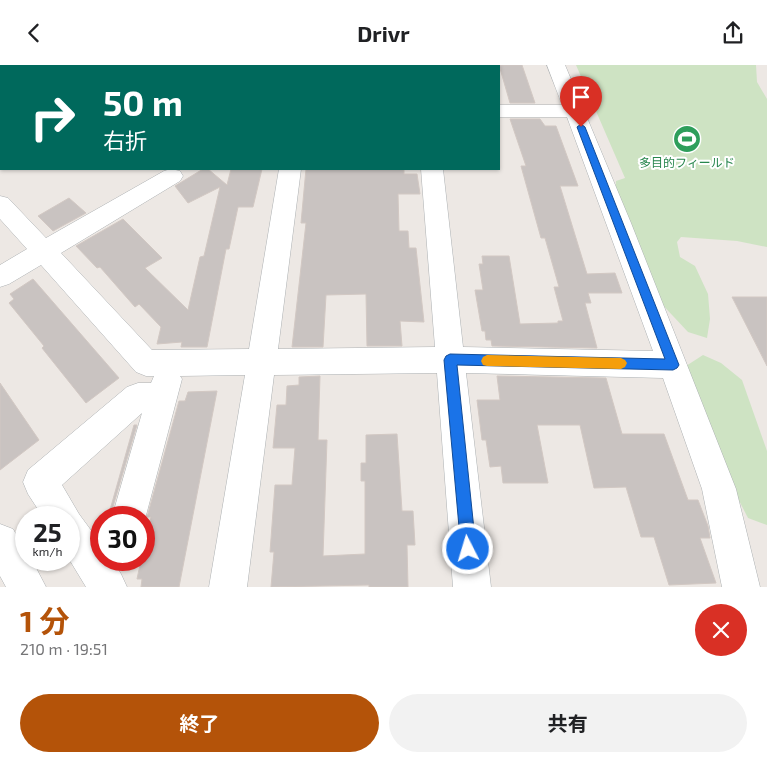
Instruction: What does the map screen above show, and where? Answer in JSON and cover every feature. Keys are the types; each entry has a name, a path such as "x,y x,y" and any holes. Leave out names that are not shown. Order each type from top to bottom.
{"street":[{"path":"556,65 673,365 719,489 741,587"},
{"path":"500,111 575,111"},
{"path":"228,587 290,170"},
{"path":"432,170 472,587"},
{"path":"0,277 174,171"},
{"path":"0,203 146,363 450,360 673,365"},
{"path":"132,506 172,363"},
{"path":"56,506 40,482 138,397 162,397"},
{"path":"0,542 27,587"},
{"path":"80,544 109,587"},
{"path":"109,587 114,571"}],"green space":[{"path":"576,65 756,65 757,82 767,99 767,247 737,241 681,237 677,242 680,257 695,266 708,294 710,319 707,338 688,332 658,300 615,194 616,181 625,178"},
{"path":"703,355 721,363 742,380 767,451 767,525 748,518 715,454 686,366"}],"building":[{"path":"500,65 522,65 535,103 510,103"},
{"path":"510,119 540,119 545,126 556,126 578,186 560,186 587,274 615,273 622,293 588,293 591,303 585,303 597,348 492,346 491,340 486,340 485,331 482,331 475,290 483,290 479,264 483,264 482,256 509,256 520,324 558,323 558,321 563,321 554,287 559,287 545,238 541,238 521,166 526,166"},
{"path":"201,170 209,170 227,185 231,170 262,170 253,207 238,207 229,249 226,249 207,347 181,347 182,342 157,344 161,327 139,304 135,307 100,267 97,268 76,246 123,219 162,258 145,268 188,310 200,257 204,256 220,187 188,203 175,186"},
{"path":"306,170 404,170 404,174 417,174 420,194 398,194 399,231 408,231 409,248 416,248 424,322 400,321 402,346 367,346 366,294 326,295 323,347 292,347 306,223 301,223"},
{"path":"69,198 86,213 53,231 38,216"},
{"path":"33,279 119,378 86,403 9,303 14,299 10,294"},
{"path":"732,297 767,297 767,366"},
{"path":"320,376 318,440 327,440 323,556 365,554 365,481 361,481 361,463 366,463 366,435 397,434 402,511 413,511 415,545 407,545 408,587 369,587 369,585 271,587 274,552 270,552 275,485 292,485 295,448 273,448 277,405 286,405 287,386 299,385 299,377"},
{"path":"497,376 606,378 622,434 664,434 688,500 698,500 708,526 710,538 700,538 716,583 669,585 654,537 641,537 626,487 594,488 580,425 537,425 548,483 503,483 501,466 490,467 486,440 482,440 477,400 500,400"},
{"path":"0,383 39,440 0,470"},
{"path":"217,391 179,587 141,587 142,579 137,579 139,571 155,571 155,506 150,506 179,401 185,401 188,392"},
{"path":"134,425 137,425 113,506 111,506"}],"slow traffic":[{"path":"487,361 621,363"}],"place":[{"name":"多目的フィールド","path":"687,139"}],"route":[{"path":"468,549 450,360 673,365 581,127"}]}
